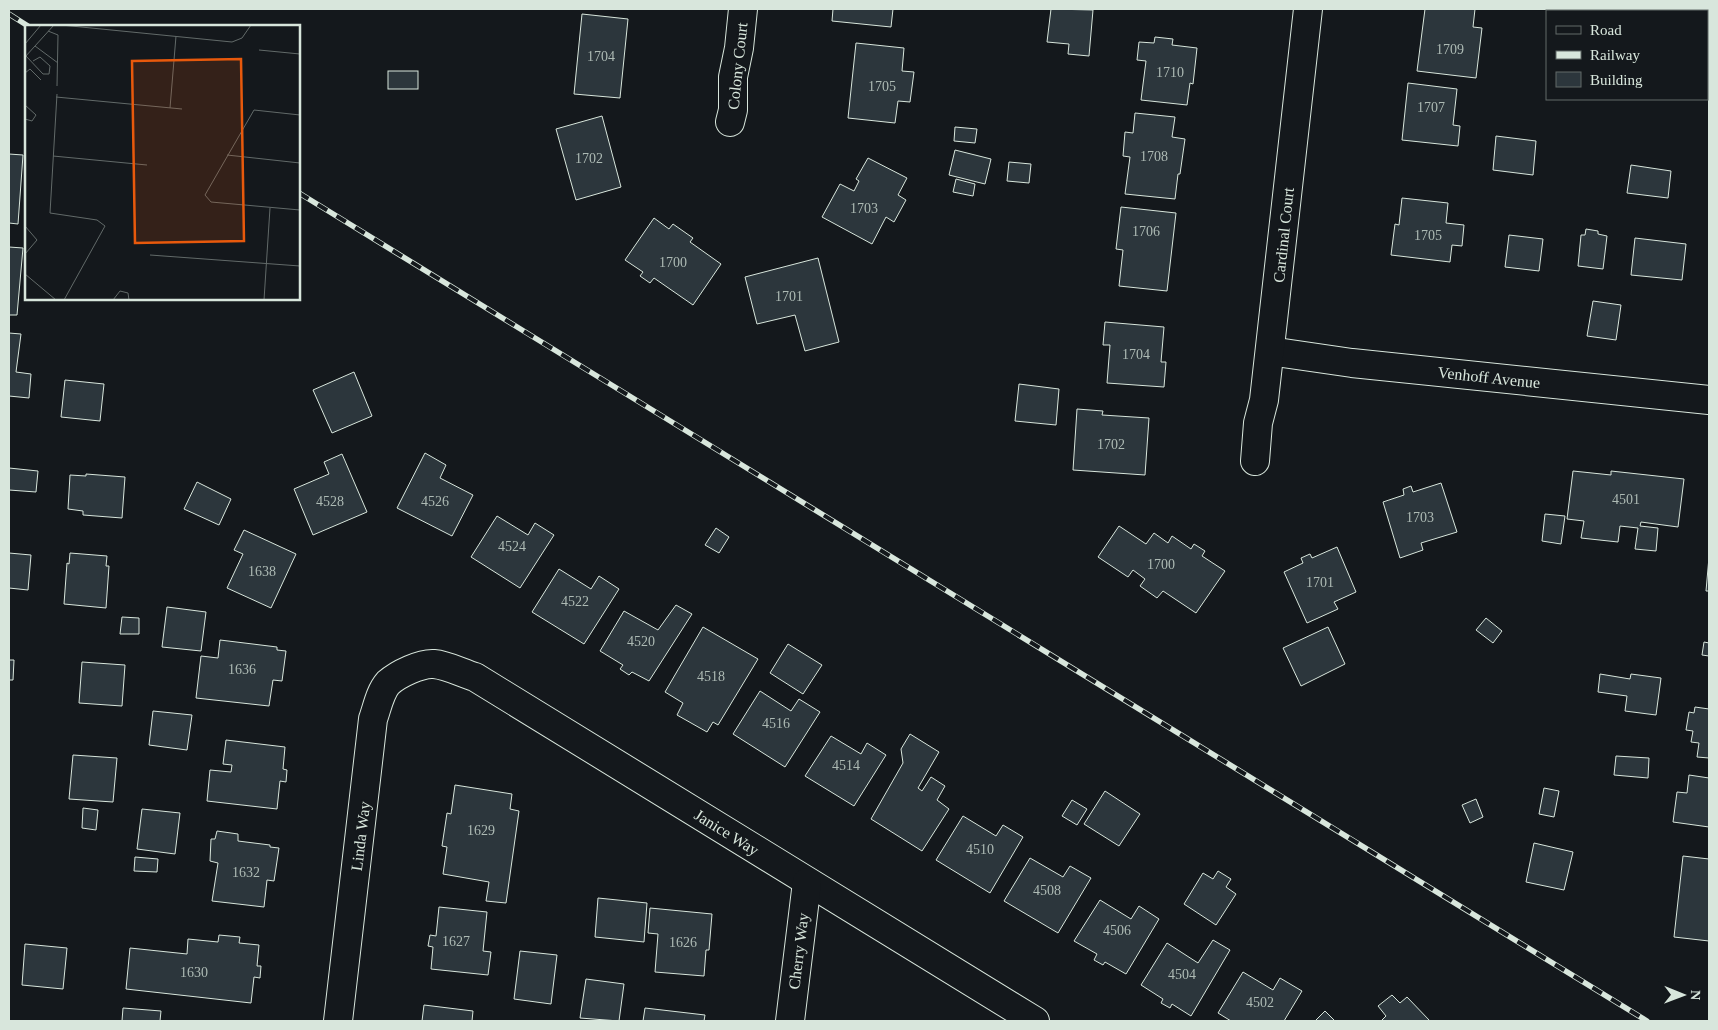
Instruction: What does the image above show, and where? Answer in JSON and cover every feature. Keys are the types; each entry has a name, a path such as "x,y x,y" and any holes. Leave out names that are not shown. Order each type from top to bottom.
{"street":[{"name":"Colony Court","path":"730,122 733,110 733,76 744,9"},
{"name":"Cardinal Court","path":"1255,461 1258,423 1264,400 1270,351 1308,9"},
{"name":"Venhoff Avenue","path":"1270,351 1352,363 1709,400"},
{"name":"Janice Way","path":"413,668 423,664 436,664 475,678 1034,1021"},
{"name":"Linda Way","path":"338,1021 373,719 382,692 388,683 413,668"},
{"name":"Cherry Way","path":"790,1021 807,882"}],"building":[{"path":"833,9 893,9 891,27 832,21"},
{"path":"1051,9 1093,10 1089,56 1068,54 1069,44 1047,42"},
{"path":"1425,9 1475,9 1473,27 1482,28 1476,78 1417,71"},
{"path":"1678,9 1709,9 1709,14 1708,10"},
{"path":"582,14 628,19 620,98 574,94"},
{"path":"1155,37 1173,39 1172,45 1197,48 1193,84 1190,83 1187,105 1141,100 1146,61 1137,60 1139,42 1154,43"},
{"path":"856,43 904,48 902,71 914,72 910,102 898,101 895,123 848,118"},
{"path":"388,71 418,71 418,89 388,89"},
{"path":"1408,83 1457,89 1453,125 1460,126 1458,146 1402,140"},
{"path":"1135,113 1175,117 1172,137 1185,139 1175,199 1125,194 1130,157 1123,156 1125,132 1133,133"},
{"path":"602,116 621,187 576,200 556,129"},
{"path":"955,127 977,129 975,143 954,141"},
{"path":"1496,136 1536,141 1533,175 1493,170"},
{"path":"955,150 991,159 985,184 949,175"},
{"path":"9,154 23,155 18,224 9,223"},
{"path":"868,158 907,178 898,195 906,200 894,222 886,217 872,244 822,217 840,184 854,191 859,181 856,179"},
{"path":"1009,162 1031,164 1029,183 1007,181"},
{"path":"1631,165 1671,171 1668,198 1627,193"},
{"path":"956,179 975,184 973,196 953,192"},
{"path":"1402,198 1448,203 1446,223 1464,225 1462,246 1452,245 1450,262 1391,255 1395,224 1399,225"},
{"path":"1121,207 1176,213 1167,291 1119,286 1123,250 1116,249"},
{"path":"654,218 669,229 673,224 693,238 690,242 721,264 693,305 654,278 650,283 640,276 643,272 625,260"},
{"path":"1586,229 1598,231 1598,234 1607,236 1603,269 1578,266 1581,235 1585,235"},
{"path":"1509,235 1543,239 1539,271 1505,267"},
{"path":"1635,238 1686,244 1682,280 1631,275"},
{"path":"9,247 23,248 17,315 9,315"},
{"path":"818,258 839,342 805,351 795,315 757,324 745,277"},
{"path":"1593,301 1621,305 1616,340 1587,336"},
{"path":"1105,322 1164,327 1161,362 1166,362 1164,387 1107,383 1110,345 1103,345"},
{"path":"9,333 21,334 16,372 31,374 29,398 9,396"},
{"path":"354,372 372,416 332,433 313,390"},
{"path":"65,380 104,384 100,421 61,417"},
{"path":"1019,384 1059,389 1056,425 1015,421"},
{"path":"1077,409 1103,411 1102,415 1149,418 1145,475 1073,470"},
{"path":"425,453 446,465 440,478 473,495 452,536 397,508"},
{"path":"342,454 367,512 313,535 294,489 329,474 324,462"},
{"path":"9,468 38,471 36,492 9,490"},
{"path":"1573,471 1611,475 1611,471 1684,479 1678,527 1641,522 1640,526 1658,528 1656,551 1635,549 1638,528 1620,526 1618,542 1581,538 1584,521 1567,519"},
{"path":"86,474 125,477 122,518 83,515 83,511 68,509 70,475 86,476"},
{"path":"197,482 231,499 219,525 184,509"},
{"path":"1441,483 1457,532 1421,543 1423,550 1400,558 1383,502 1404,495 1403,489 1411,486 1413,492"},
{"path":"1545,514 1565,516 1561,544 1542,541"},
{"path":"497,516 528,535 535,523 554,535 520,588 471,557"},
{"path":"1119,526 1146,544 1154,533 1168,543 1172,536 1191,549 1194,544 1205,551 1202,556 1225,571 1196,613 1163,591 1157,598 1140,586 1145,579 1133,570 1128,577 1098,557"},
{"path":"716,528 729,537 719,553 705,545"},
{"path":"244,530 296,554 271,608 227,588 243,554 234,550"},
{"path":"1337,547 1356,592 1334,602 1338,609 1307,623 1284,572 1303,563 1301,558 1310,554 1312,558"},
{"path":"9,553 31,555 28,590 9,588"},
{"path":"70,553 107,556 106,566 109,566 106,608 64,604 67,563 69,564"},
{"path":"1709,557 1709,591 1706,591"},
{"path":"559,569 591,589 599,576 619,589 584,644 532,612"},
{"path":"676,605 692,614 649,681 632,672 629,675 620,669 623,665 600,651 624,611 658,630"},
{"path":"167,607 206,612 201,651 162,647"},
{"path":"122,617 139,618 139,634 120,634"},
{"path":"1486,618 1502,631 1493,643 1476,630"},
{"path":"703,627 758,659 718,725 713,722 707,732 677,715 683,703 665,692"},
{"path":"1328,627 1345,664 1301,686 1283,648"},
{"path":"220,640 277,647 277,650 286,651 282,681 273,680 269,706 196,698 201,656 218,658"},
{"path":"1704,642 1709,643 1709,656 1702,655"},
{"path":"788,644 822,665 803,694 770,673"},
{"path":"9,660 14,660 13,680 9,680"},
{"path":"82,662 125,665 122,706 79,703"},
{"path":"1600,674 1630,679 1631,674 1661,678 1656,715 1625,711 1627,696 1598,692"},
{"path":"760,691 791,711 799,699 820,712 785,767 733,734"},
{"path":"1695,707 1709,709 1709,758 1697,757 1699,743 1691,742 1693,731 1686,730 1689,712 1694,713"},
{"path":"153,711 192,715 187,750 149,745"},
{"path":"910,734 939,752 918,788 922,791 931,777 945,786 937,800 949,809 922,851 871,819 903,763 901,749"},
{"path":"831,736 861,754 867,743 886,755 854,806 805,776"},
{"path":"226,740 285,747 283,769 287,770 286,782 280,781 277,809 207,801 210,770 231,772 232,765 223,764"},
{"path":"73,755 117,758 113,802 69,799"},
{"path":"1616,756 1649,758 1648,778 1614,775"},
{"path":"1689,775 1709,778 1709,827 1673,822 1677,792 1687,793"},
{"path":"455,785 512,794 510,809 519,811 506,903 486,901 489,882 443,874 447,847 442,846 447,813 451,814"},
{"path":"1544,788 1559,791 1554,817 1539,814"},
{"path":"1105,791 1140,814 1119,846 1084,824"},
{"path":"1476,799 1483,817 1470,823 1462,805"},
{"path":"1072,800 1087,809 1077,825 1062,816"},
{"path":"83,808 98,810 96,830 82,828"},
{"path":"142,809 180,813 175,854 137,849"},
{"path":"963,816 996,836 1003,825 1023,837 990,893 936,860"},
{"path":"217,831 238,834 238,841 279,848 274,881 267,880 264,907 212,901 218,863 210,861 211,839 215,839"},
{"path":"1534,843 1573,852 1564,890 1526,882"},
{"path":"1683,856 1709,859 1709,941 1674,937"},
{"path":"135,857 158,859 157,872 134,871"},
{"path":"1030,858 1063,877 1070,866 1091,878 1058,933 1004,901"},
{"path":"1218,871 1231,879 1226,887 1236,894 1216,925 1184,904 1203,873 1213,879"},
{"path":"598,898 647,903 644,942 595,937"},
{"path":"1100,900 1131,919 1139,906 1159,919 1126,974 1105,962 1103,965 1094,960 1097,954 1074,941"},
{"path":"439,907 487,912 483,951 491,952 488,975 431,969 433,947 428,946 430,935 436,936"},
{"path":"650,908 712,914 709,950 706,950 704,976 655,972 658,934 648,933"},
{"path":"219,935 240,937 239,943 259,945 257,966 261,966 260,978 254,977 251,1003 126,989 130,948 187,954 188,939 218,942"},
{"path":"1213,940 1230,950 1191,1016 1172,1004 1170,1008 1161,1003 1163,999 1141,985 1167,943 1198,963"},
{"path":"25,944 67,948 63,989 22,985"},
{"path":"520,951 557,955 551,1004 514,999"},
{"path":"1243,972 1273,990 1280,978 1302,991 1284,1021 1231,1021 1218,1013"},
{"path":"586,979 624,984 619,1021 580,1018"},
{"path":"1392,995 1400,1003 1407,997 1430,1021 1381,1021 1386,1016 1378,1006"},
{"path":"424,1005 473,1011 472,1021 422,1021"},
{"path":"123,1008 161,1011 160,1021 122,1021"},
{"path":"645,1008 705,1015 704,1021 643,1021"},
{"path":"1325,1011 1335,1021 1315,1021"}],"railway":[{"path":"9,14 26,25"},
{"path":"300,194 1647,1021"}]}
